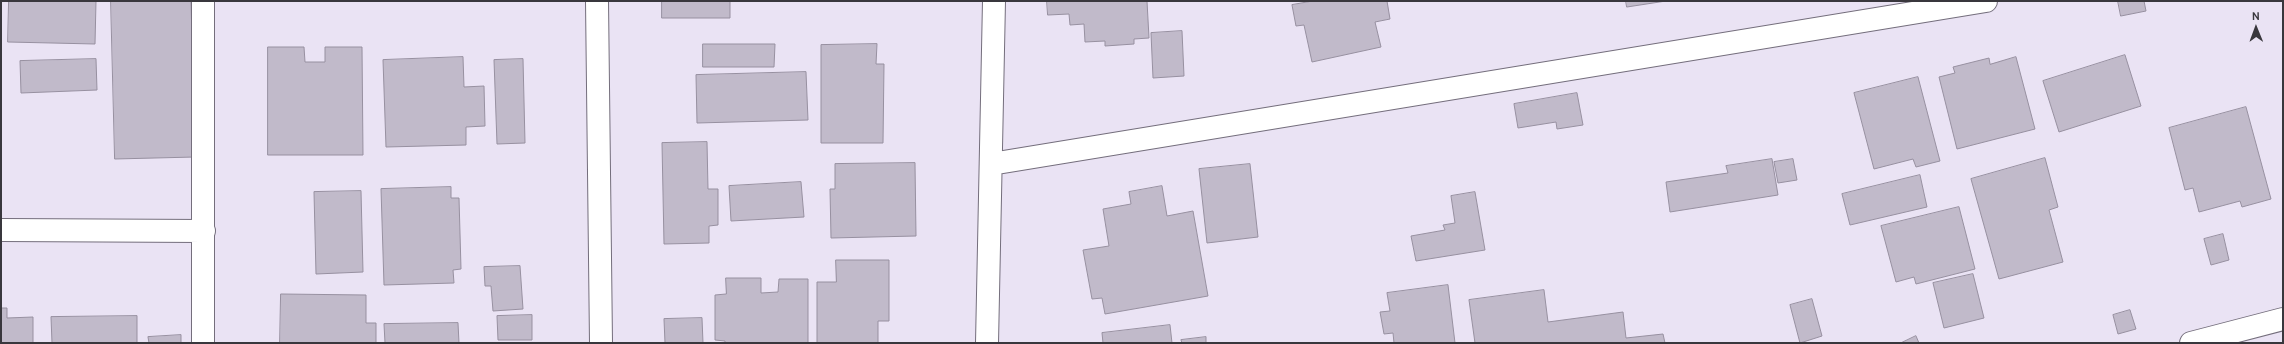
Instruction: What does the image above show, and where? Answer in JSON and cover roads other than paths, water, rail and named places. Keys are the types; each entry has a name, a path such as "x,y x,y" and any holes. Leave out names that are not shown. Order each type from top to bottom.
{"street":[{"path":"203,1 203,343"},
{"path":"597,1 601,343"},
{"path":"987,343 994,1"},
{"path":"991,164 1975,2"},
{"path":"1,230 204,231"},
{"path":"2191,343 2283,318"}]}
